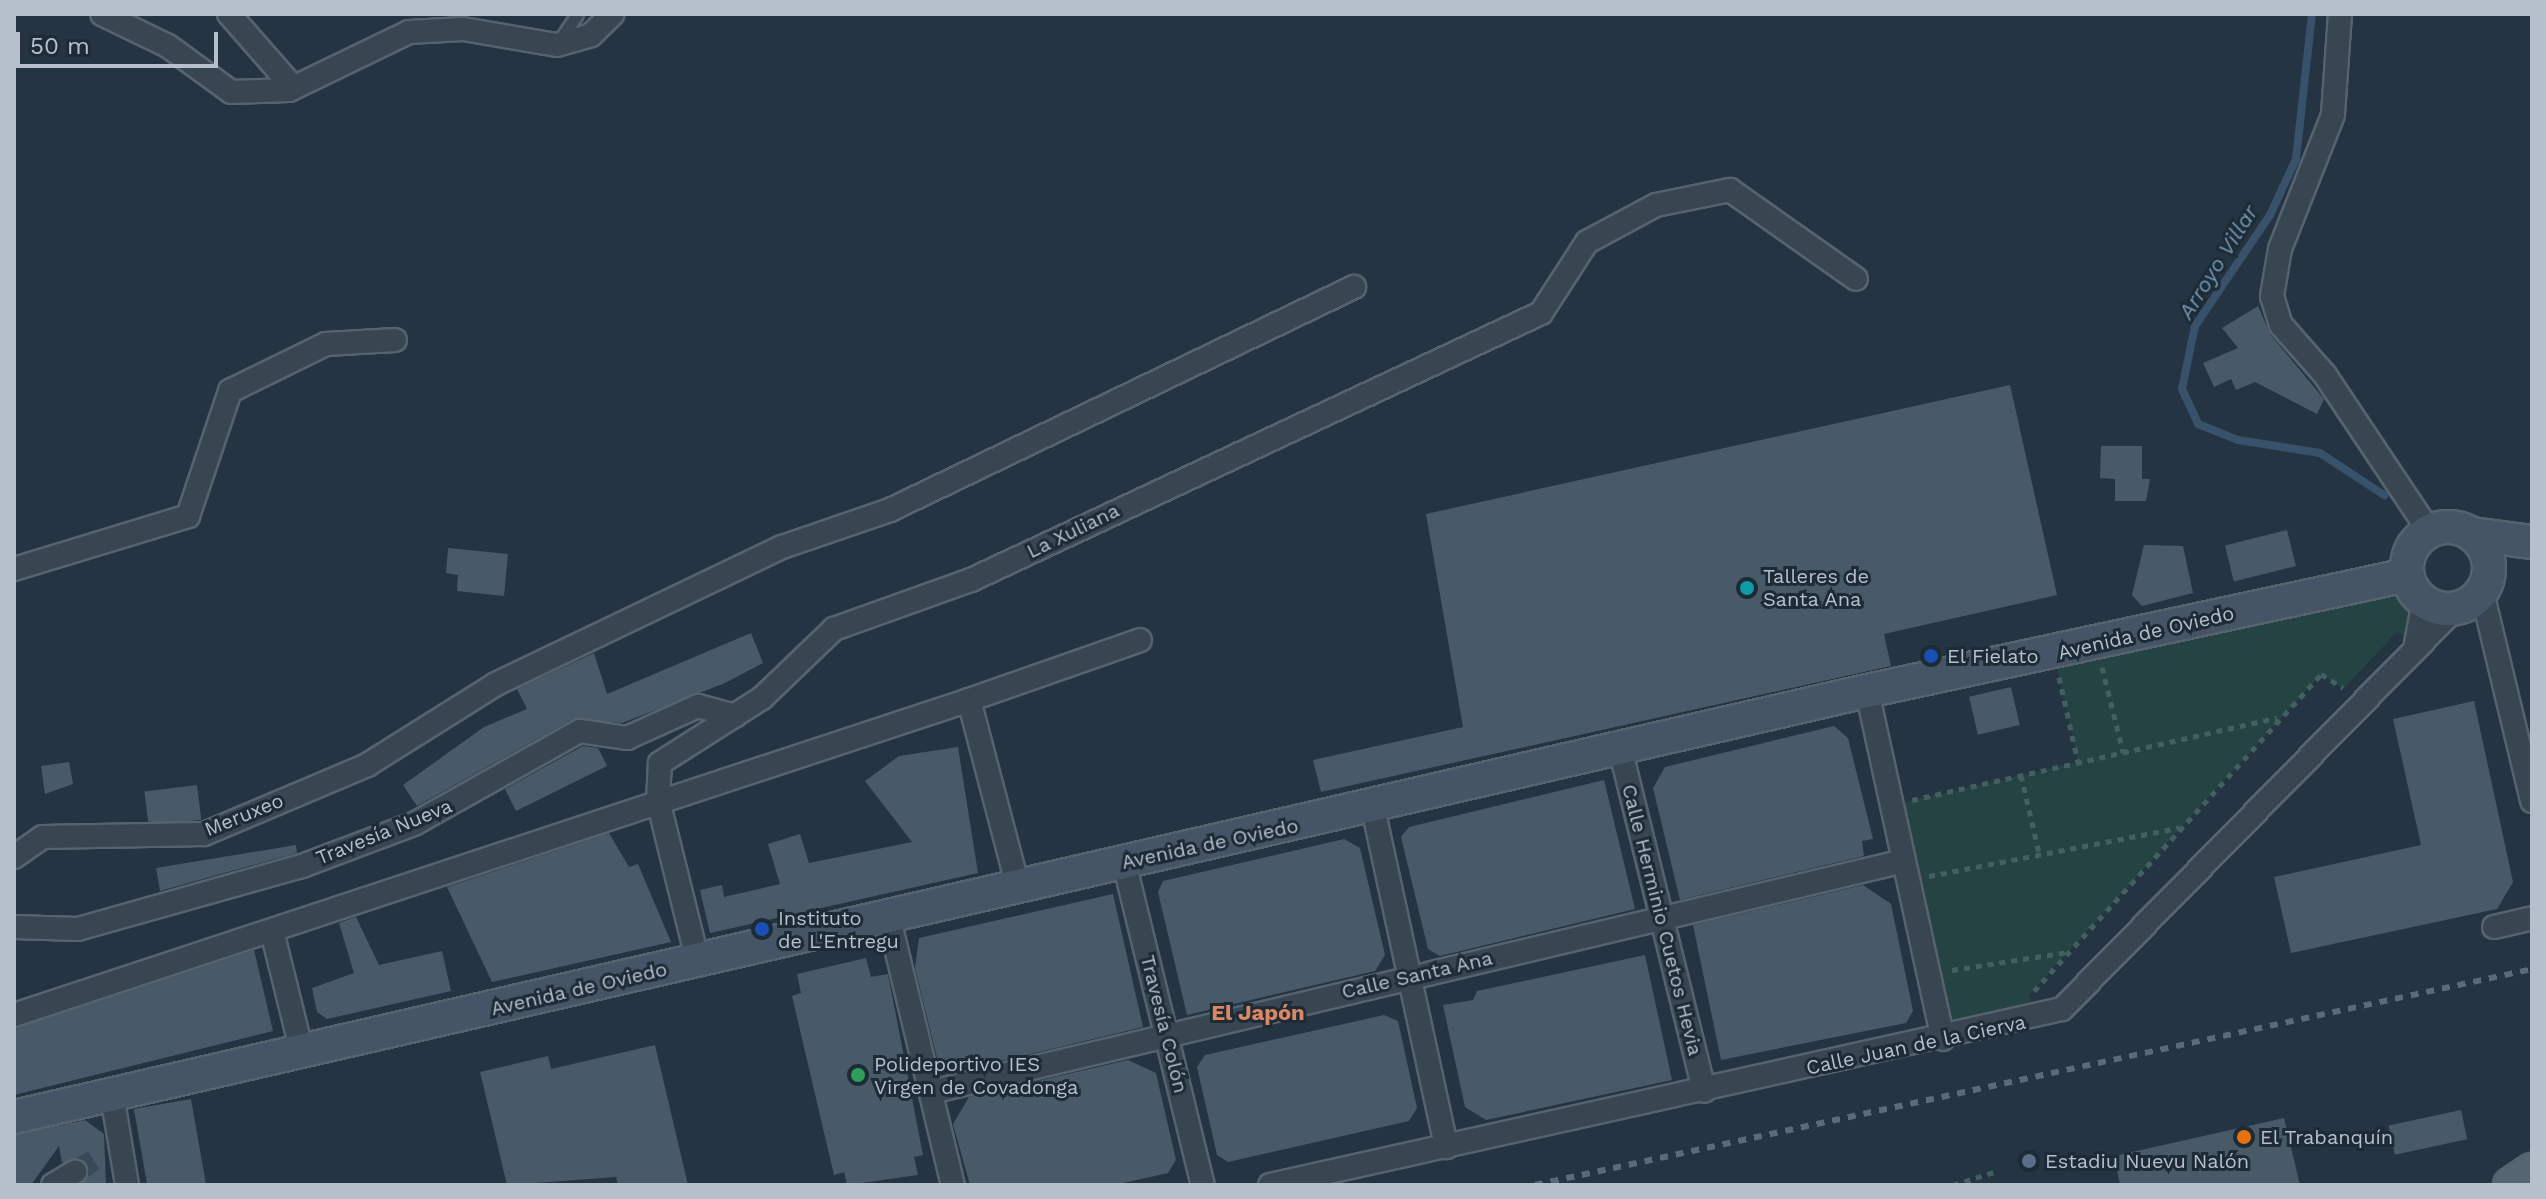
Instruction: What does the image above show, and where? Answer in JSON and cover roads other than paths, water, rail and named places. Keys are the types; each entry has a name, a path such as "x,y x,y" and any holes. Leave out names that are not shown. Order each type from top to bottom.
{"main road":[{"path":"2511,1185 2532,1171"}],"street":[{"path":"102,14 168,46 231,92 293,87 409,32 463,29 557,45 591,35 613,14"},
{"path":"229,14 293,87"},
{"path":"2340,14 2333,115 2280,249 2272,296 2281,325 2325,375 2429,531"},
{"name":"La Xuliana","path":"658,800 660,763 735,716 834,629 971,580 1541,313 1587,242 1656,205 1730,190 1856,279"},
{"name":"Meruxeo","path":"14,857 43,837 204,834 367,765 457,705 782,547 890,510 1354,287"},
{"path":"14,569 188,516 230,391 326,344 395,340"},
{"path":"2416,643 2429,595 2411,550 2429,531 2450,527 2481,562 2532,801"},
{"path":"2481,562 2532,542"},
{"path":"2481,562 2532,554"},
{"name":"Avenida de Oviedo","path":"14,1117 889,919 1124,862 1373,808 1867,691 2054,655 2096,643 2429,595 2481,562"},
{"name":"Calle Juan de la Cierva","path":"1270,1185 2044,1018 2062,1009 2416,643 2429,595"},
{"path":"14,1015 658,800 969,700 1140,640"},
{"path":"1867,691 1943,1039"},
{"path":"969,700 1018,887"},
{"name":"Travesía Nueva","path":"14,927 78,929 302,866 414,824 580,731 627,738 698,706 735,716"},
{"name":"Calle Herminio Cuetos Hevia","path":"1620,748 1704,1091"},
{"path":"658,800 698,962"},
{"path":"1373,808 1446,1147"},
{"name":"Travesía Colón","path":"1124,862 1203,1185"},
{"name":"Calle Santa Ana","path":"931,1092 1662,918 1906,871"},
{"path":"2494,927 2532,918"},
{"path":"889,919 953,1185"},
{"path":"272,931 302,1052"},
{"path":"112,1095 111,1150 127,1185"},
{"path":"53,1185 75,1172"}],"lane":[{"path":"557,45 577,14"}],"waterway":[{"name":"Arroyo Villar","path":"2312,14 2296,159 2270,215 2195,326 2182,389 2198,424 2238,440 2320,453 2384,495"}],"tunnel":[{"path":"75,1172 102,1155"}],"railway":[{"path":"1535,1185 2532,969"}],"place":[{"name":"Talleres de Santa Ana","path":"1747,588"},
{"name":"El Fielato","path":"1931,656"},
{"name":"Instituto de L'Entregu","path":"762,929"},
{"name":"Polideportivo IES Virgen de Covadonga","path":"858,1075"},
{"name":"El Trabanquín","path":"2244,1137"},
{"name":"Estadiu Nuevu Nalón","path":"2029,1161"}],"district":[{"name":"El Japón","path":"1258,1013"}]}
